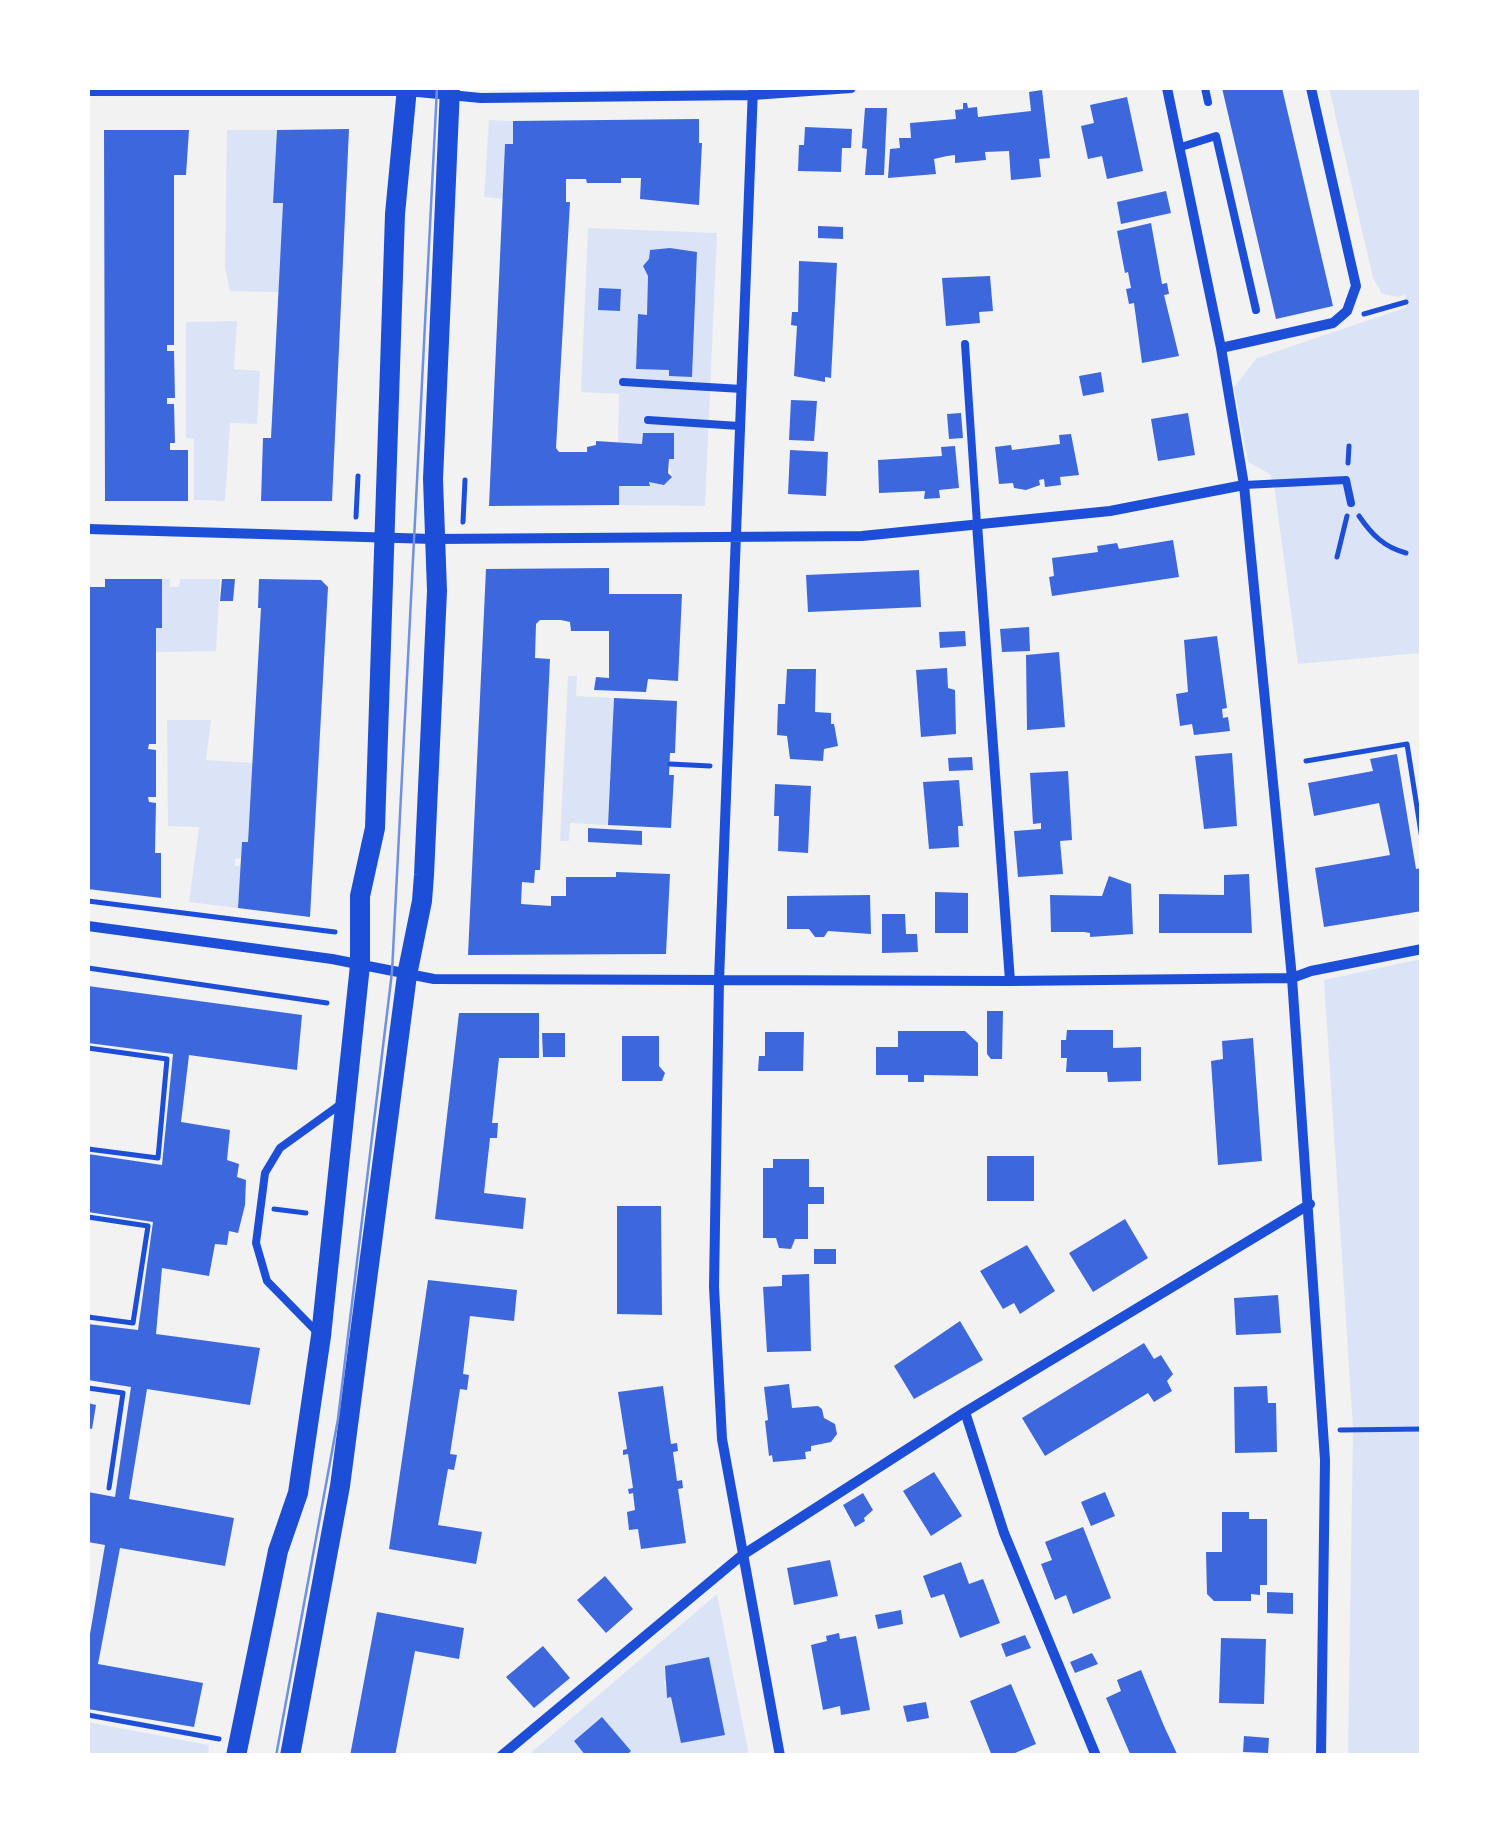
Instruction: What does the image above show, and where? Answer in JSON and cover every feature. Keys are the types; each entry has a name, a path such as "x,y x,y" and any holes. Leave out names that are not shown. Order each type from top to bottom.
{"main road":[{"path":"229,1748 278,1551 298,1493 321,1336 360,965 360,896 375,828 394,214 407,89"},
{"path":"290,1756 340,1486 407,976 422,901 437,592 433,539 450,92"}],"street":[{"path":"88,91 407,89 481,98 852,88"},
{"path":"1168,88 1221,348 1244,485 1292,978 1324,1432 1321,1756"},
{"path":"1221,348 1333,322 1346,311 1356,286 1311,88"},
{"path":"753,91 719,980 714,1287 722,1439 780,1756"},
{"path":"88,529 433,539 862,536 1110,511 1244,485"},
{"path":"978,524 1010,982"},
{"path":"88,926 434,979 1010,982 1292,978 1422,949"},
{"path":"501,1756 741,1556 965,1412 1310,1204"},
{"path":"965,1412 1004,1533 1096,1756"}],"lane":[{"path":"1205,88 1208,102"},
{"path":"1181,147 1216,136 1256,310"},
{"path":"964,344 978,524"},
{"path":"623,382 742,389"},
{"path":"648,420 739,426"},
{"path":"1244,485 1346,480 1350,503"},
{"path":"321,1336 266,1281 256,1243 266,1173 280,1148 345,1101"}],"path":[{"path":"1333,322 1346,322 1406,302"},
{"path":"356,518 358,476"},
{"path":"1350,503 1372,534 1391,549 1406,553"},
{"path":"1337,557 1350,503"},
{"path":"1306,760 1407,744 1422,839"},
{"path":"670,764 694,765"},
{"path":"88,901 334,932"},
{"path":"88,968 328,1003"},
{"path":"88,1048 168,1060 158,1158 88,1148"},
{"path":"88,1217 148,1226 133,1323 88,1317"},
{"path":"88,1388 123,1393 108,1488"},
{"path":"1324,1432 1422,1428"},
{"path":"88,1715 229,1748"}],"shaded area":[{"path":"1329,88 1421,88 1421,653 1298,664 1274,485 1270,474 1248,462 1234,387 1257,358 1407,307 1405,294 1382,294 1373,278"},
{"path":"489,120 513,121 513,144 505,145 503,199 484,197"},
{"path":"227,130 277,130 273,202 283,203 279,292 230,291 225,268"},
{"path":"588,228 717,233 705,506 619,505 619,486 650,485 672,477 669,459 674,458 674,433 643,433 642,444 618,444 619,394 581,392","holes":["671,248 697,252 692,377 669,370 636,368 638,315 647,315 648,276 643,266","599,289 621,289 620,310 598,310"]},
{"path":"237,321 234,369 260,371 257,424 230,423 225,501 194,500 194,439 186,438 186,322"},
{"path":"162,579 170,579 170,587 179,587 180,579 220,579 216,651 156,652 156,628 162,628"},
{"path":"568,676 577,676 576,696 614,698 608,825 570,823 569,841 560,841"},
{"path":"167,720 211,720 206,760 253,763 248,842 242,842 241,858 235,859 235,866 241,866 238,908 189,902 199,827 168,826"},
{"path":"1421,959 1421,1755 1348,1755 1353,1428 1324,980"},
{"path":"717,1594 749,1755 626,1755 602,1718 574,1741 586,1755 527,1756","holes":["709,1657 724,1735 667,1697 666,1666"]},
{"path":"88,1722 209,1745 208,1755 88,1755"}],"building":[{"path":"1222,88 1282,88 1333,306 1276,319"},
{"path":"1042,90 1050,158 1039,159 1041,177 1011,180 1009,151 985,152 986,160 955,163 955,155 947,156 934,159 936,174 888,178 890,149 900,148 899,138 911,138 910,123 956,119 955,110 963,109 963,103 968,108 977,107 978,117 1031,111 1029,92"},
{"path":"1127,97 1143,171 1107,179 1102,156 1088,159 1081,126 1094,123 1090,105"},
{"path":"865,108 887,108 884,175 865,175"},
{"path":"699,119 699,205 640,199 641,178 621,178 621,183 566,179 566,202 570,202 556,448 559,452 587,452 587,447 596,445 596,441 642,444 643,433 674,433 674,459 669,459 668,473 672,477 664,485 649,482 650,486 619,486 619,505 489,506 505,144 513,144 513,121"},
{"path":"805,127 852,129 851,148 842,148 841,172 798,171 799,145 804,145"},
{"path":"349,129 332,501 261,501 263,438 271,438 283,203 273,203 277,130"},
{"path":"104,130 189,130 186,175 174,175 174,345 167,345 167,351 174,351 175,398 167,398 167,404 174,404 175,443 170,443 170,450 188,450 188,501 105,501"},
{"path":"1166,191 1171,213 1121,224 1117,202"},
{"path":"1151,223 1162,284 1167,283 1169,294 1164,295 1179,356 1142,363 1134,303 1129,304 1126,289 1131,288 1117,231"},
{"path":"818,226 843,227 843,239 818,238"},
{"path":"650,250 697,252 692,377 669,376 669,370 636,369 638,314 647,315 648,276 643,266"},
{"path":"799,261 837,263 831,378 825,377 825,382 794,376 797,326 791,325 792,312 798,312"},
{"path":"990,276 993,311 979,312 980,323 946,326 942,278"},
{"path":"599,288 621,289 620,311 598,310"},
{"path":"1101,372 1104,392 1083,396 1079,376"},
{"path":"791,400 817,401 814,441 789,440"},
{"path":"961,413 963,438 949,439 947,414"},
{"path":"1188,413 1195,455 1158,461 1151,419"},
{"path":"1071,434 1079,475 1060,477 1061,485 1045,487 1044,479 1039,480 1040,485 1026,490 1014,488 1013,483 999,484 995,447 1011,445 1012,450 1060,444 1059,435"},
{"path":"955,446 959,488 939,490 940,498 924,499 925,491 879,493 878,460 942,456 941,447"},
{"path":"790,450 828,452 826,496 788,494"},
{"path":"1173,540 1179,577 1052,596 1052,558 1098,552 1097,546 1117,543 1119,549"},
{"path":"609,568 609,594 682,594 678,681 648,679 646,692 594,690 596,677 609,678 609,631 571,631 570,622 561,620 540,620 536,624 535,658 550,659 540,870 535,870 534,883 522,882 521,904 551,906 551,896 566,896 566,877 616,877 616,872 670,874 666,954 468,955 486,569"},
{"path":"919,570 921,607 808,612 806,575"},
{"path":"105,579 162,579 162,628 156,628 156,744 149,744 148,749 156,750 156,797 148,797 149,802 156,803 155,853 161,853 161,898 88,889 88,587 105,587"},
{"path":"222,579 235,579 233,601 220,601"},
{"path":"259,579 321,580 328,587 310,917 238,908 242,842 248,842 261,608"},
{"path":"1029,627 1030,651 1002,652 1000,629"},
{"path":"965,631 966,646 940,648 939,632"},
{"path":"1217,636 1227,708 1222,709 1223,718 1228,717 1230,731 1194,735 1192,724 1180,726 1176,694 1188,692 1184,640"},
{"path":"1059,652 1065,727 1027,730 1026,655"},
{"path":"947,668 948,688 955,690 956,734 921,737 916,670"},
{"path":"787,669 816,669 815,712 831,713 838,746 824,749 823,761 790,759 787,736 777,735 778,704 785,704"},
{"path":"614,698 677,701 675,753 670,753 669,775 674,775 671,828 608,825"},
{"path":"1232,753 1237,826 1204,829 1195,756"},
{"path":"1397,754 1416,869 1422,868 1422,911 1324,927 1315,868 1390,855 1379,803 1314,816 1308,783 1373,771 1370,759"},
{"path":"972,757 973,770 949,771 948,758"},
{"path":"1068,771 1072,840 1060,841 1063,874 1018,877 1014,831 1041,829 1041,823 1033,824 1030,773"},
{"path":"959,780 963,826 958,826 959,847 929,849 923,782"},
{"path":"775,784 811,786 808,853 778,851"},
{"path":"588,828 642,831 642,845 588,842"},
{"path":"1249,874 1252,933 1159,933 1159,894 1224,895 1224,875"},
{"path":"1109,876 1131,884 1133,934 1090,937 1090,933 1084,932 1051,932 1050,895 1102,896"},
{"path":"935,892 968,893 968,933 935,933"},
{"path":"870,895 871,934 828,931 824,937 815,937 809,929 787,929 787,896"},
{"path":"882,914 905,914 906,934 917,934 918,952 882,953"},
{"path":"88,986 302,1015 297,1070 189,1055 181,1122 230,1130 227,1160 239,1164 237,1177 246,1180 245,1205 238,1233 229,1231 227,1245 215,1244 209,1276 162,1268 156,1334 260,1348 250,1405 147,1389 129,1499 234,1518 225,1566 120,1548 98,1664 203,1683 194,1727 88,1709 88,1646 105,1545 88,1542 88,1492 115,1497 131,1387 88,1380 88,1324 138,1330 153,1222 88,1212 88,1154 162,1165 173,1054 88,1043"},
{"path":"987,1011 1003,1011 1002,1059 991,1059 987,1054"},
{"path":"459,1013 539,1013 539,1058 499,1058 492,1123 498,1123 497,1138 490,1138 484,1193 526,1198 523,1229 435,1219"},
{"path":"1067,1030 1113,1030 1113,1048 1141,1047 1141,1081 1108,1082 1107,1072 1066,1072 1067,1058 1061,1058 1061,1040 1066,1040"},
{"path":"898,1031 965,1031 978,1043 978,1076 924,1075 924,1082 908,1082 908,1075 876,1075 876,1047 898,1047"},
{"path":"765,1032 804,1032 803,1071 758,1071 759,1056 765,1056"},
{"path":"542,1033 565,1033 565,1057 543,1057"},
{"path":"622,1036 659,1036 659,1066 665,1073 662,1081 622,1081"},
{"path":"1253,1038 1262,1161 1218,1165 1211,1061 1223,1059 1222,1041"},
{"path":"987,1156 1034,1156 1034,1201 987,1201"},
{"path":"773,1159 809,1159 809,1187 824,1187 824,1204 808,1204 808,1239 795,1239 791,1249 779,1248 776,1238 763,1238 763,1168 773,1168"},
{"path":"617,1206 661,1206 662,1315 617,1314"},
{"path":"1125,1219 1148,1258 1093,1292 1069,1253"},
{"path":"1027,1245 1055,1291 1020,1314 1014,1303 1003,1309 980,1271"},
{"path":"814,1249 836,1249 836,1264 814,1264"},
{"path":"809,1274 811,1351 767,1352 763,1287 782,1286 782,1275"},
{"path":"428,1280 517,1290 514,1321 470,1316 463,1374 469,1375 467,1390 460,1389 450,1454 457,1455 454,1470 448,1469 438,1525 482,1532 476,1564 389,1549"},
{"path":"1278,1295 1281,1333 1236,1335 1234,1298"},
{"path":"960,1321 983,1360 914,1399 894,1366"},
{"path":"1144,1343 1154,1359 1161,1355 1173,1374 1167,1381 1172,1391 1154,1402 1148,1393 1045,1456 1022,1418"},
{"path":"789,1384 792,1408 818,1406 824,1418 835,1424 837,1434 831,1442 811,1446 811,1451 805,1452 806,1459 773,1462 772,1455 769,1456 764,1387"},
{"path":"663,1386 671,1444 677,1443 678,1451 673,1452 677,1481 682,1480 683,1488 678,1489 686,1543 641,1549 638,1529 629,1530 627,1512 635,1510 633,1493 629,1494 628,1489 633,1488 628,1454 623,1455 627,1449 618,1392"},
{"path":"1267,1386 1268,1403 1276,1403 1277,1452 1235,1453 1234,1387"},
{"path":"88,1403 96,1405 92,1429 88,1428"},
{"path":"934,1472 962,1516 931,1536 903,1491"},
{"path":"1105,1492 1115,1516 1091,1526 1081,1502"},
{"path":"863,1493 873,1510 855,1527 843,1505"},
{"path":"1222,1512 1249,1512 1249,1519 1267,1519 1267,1585 1260,1585 1260,1595 1251,1594 1251,1601 1214,1601 1207,1594 1206,1552 1222,1552"},
{"path":"1083,1527 1111,1598 1073,1614 1066,1595 1055,1600 1041,1564 1052,1560 1045,1542"},
{"path":"830,1560 838,1596 794,1605 787,1568"},
{"path":"961,1562 969,1584 983,1579 1000,1623 960,1638 944,1594 931,1598 923,1576"},
{"path":"605,1576 633,1609 606,1633 577,1600"},
{"path":"1267,1592 1293,1593 1293,1614 1267,1613"},
{"path":"901,1610 903,1624 878,1629 875,1615"},
{"path":"377,1612 464,1628 459,1659 415,1651 395,1756 350,1756"},
{"path":"839,1633 840,1639 856,1636 870,1710 841,1715 840,1706 823,1710 811,1645"},
{"path":"1025,1635 1031,1648 1006,1657 1001,1644"},
{"path":"1221,1638 1266,1639 1264,1704 1219,1703"},
{"path":"543,1646 570,1678 534,1708 506,1677"},
{"path":"1092,1653 1098,1664 1075,1673 1070,1662"},
{"path":"709,1657 725,1735 681,1743 671,1697 667,1698 665,1666"},
{"path":"1141,1670 1178,1756 1131,1756 1106,1698 1121,1691 1117,1680"},
{"path":"1011,1684 1036,1744 1008,1756 992,1756 970,1701"},
{"path":"926,1702 929,1718 907,1722 903,1706"},
{"path":"602,1717 631,1751 626,1756 586,1756 574,1741"},
{"path":"1244,1736 1269,1738 1268,1753 1243,1752"}],"tram line":[{"path":"276,1756 338,1419 392,972 437,88"}]}
